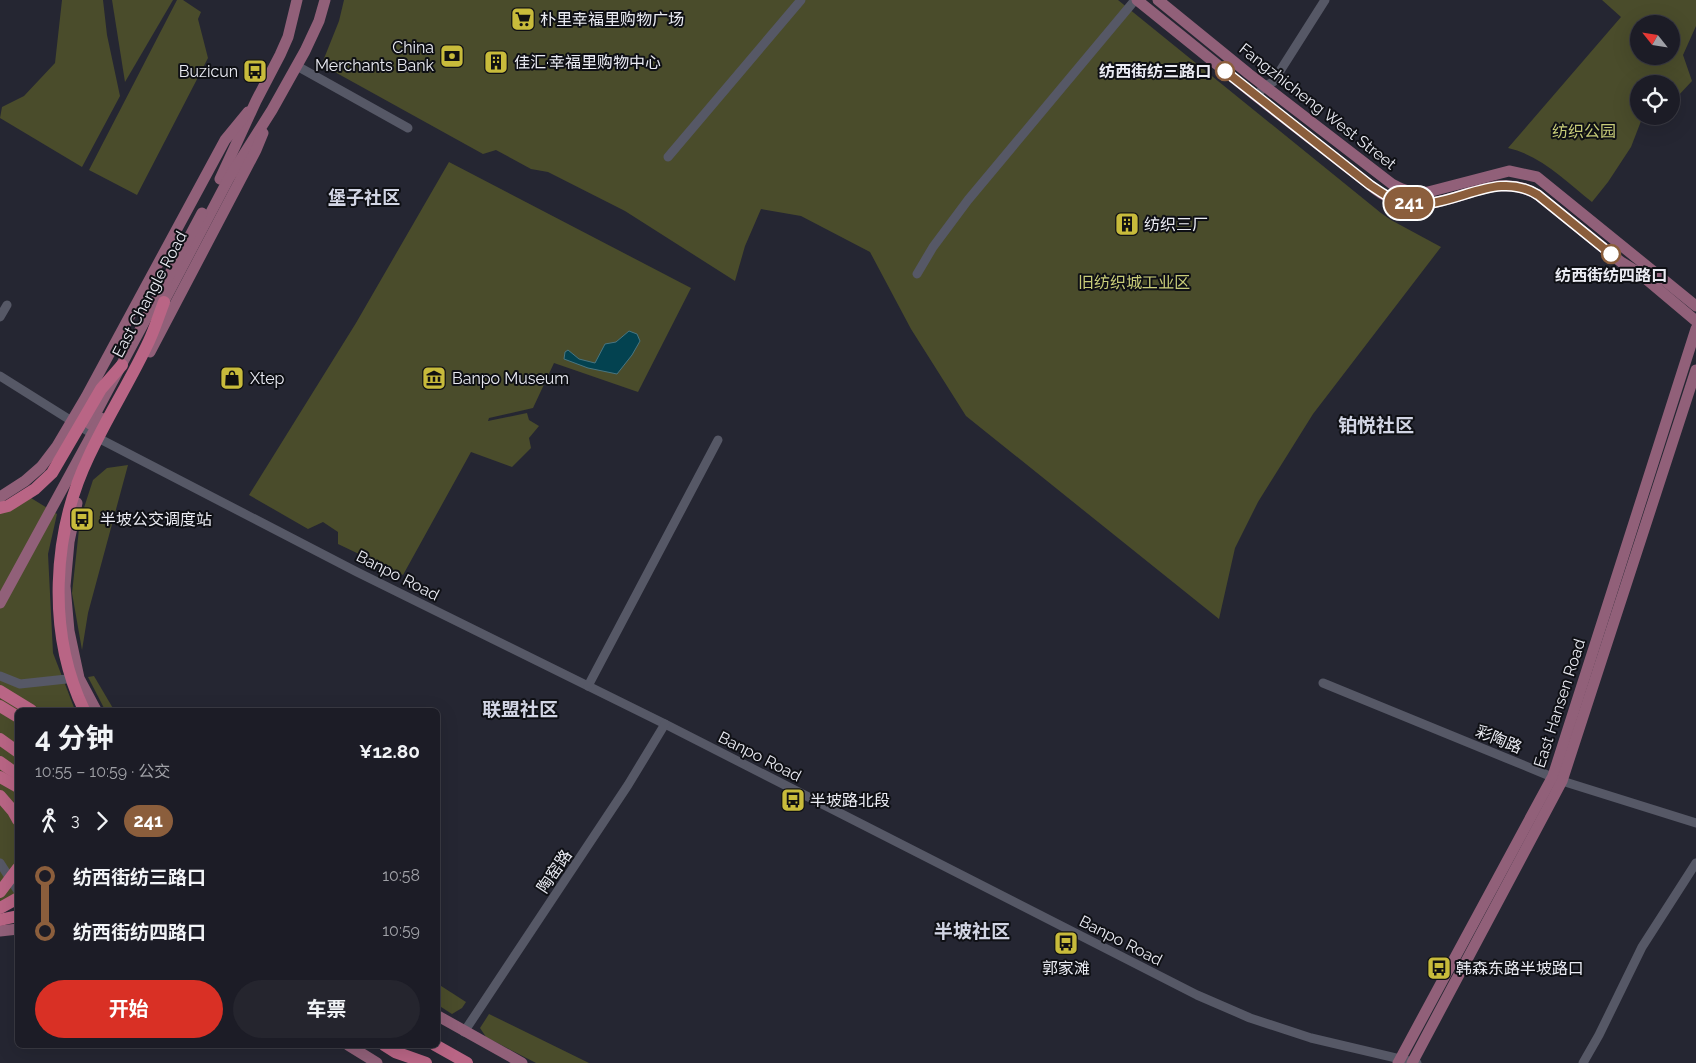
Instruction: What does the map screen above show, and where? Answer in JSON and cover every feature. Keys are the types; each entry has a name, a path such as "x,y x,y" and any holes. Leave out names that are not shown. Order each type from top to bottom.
{"highway":[{"path":"83,708 76,694 67,665 60,632 58,591 60,551 73,498 88,457 149,341 164,302"},
{"path":"0,508 8,506 35,489 52,473 101,389 122,365"},
{"path":"0,691 28,708"},
{"path":"0,706 15,715"},
{"path":"0,739 15,750"},
{"path":"0,762 15,773"},
{"path":"0,777 15,786"},
{"path":"0,796 15,815"},
{"path":"0,892 15,872"},
{"path":"0,908 15,900"},
{"path":"0,920 15,917"},
{"path":"389,1048 426,1063"},
{"path":"404,1048 426,1063"},
{"path":"440,1048 467,1063"}],"main road":[{"name":"East Changle Road","path":"0,603 164,302 226,176 256,101 280,55 294,13 296,0"},
{"name":"East Changle Road","path":"0,586 122,365 180,254 226,176 272,110 297,66 312,38 325,0"},
{"name":"Fangzhicheng West Street","path":"1136,0 1388,198 1418,204 1437,203 1504,184 1532,191 1696,321"},
{"name":"Fangzhicheng West Street","path":"1158,0 1392,184 1410,192 1428,192 1509,171 1537,178 1696,306"},
{"path":"0,497 25,481 41,467 57,446 225,140 256,101"},
{"path":"95,708 79,678 69,631 65,586 72,527 80,493 102,440 256,150 272,110"},
{"name":"East Hansen Road","path":"1557,778 1696,329"},
{"name":"East Hansen Road","path":"1407,1062 1557,778 1696,370"},
{"path":"0,931 15,929"},
{"path":"440,1017 522,1063"},
{"path":"353,1048 377,1063"}],"street":[{"path":"668,157 801,0"},
{"path":"917,274 938,240 968,200 1136,0"},
{"path":"1256,96 1265,86 1273,82 1325,0"},
{"path":"297,66 408,128"},
{"path":"0,317 7,304"},
{"name":"Banpo Road","path":"0,376 102,440 357,572 664,724 1197,995 1250,1018 1311,1038 1407,1062"},
{"path":"588,686 718,440"},
{"path":"0,676 20,684 79,678"},
{"name":"彩陶路","path":"1323,683 1557,778 1696,823"},
{"name":"陶窑路","path":"464,1032 628,785 664,724"},
{"path":"1583,1063 1599,1035 1642,947 1696,863"},
{"path":"0,864 15,886"}],"green space":[{"path":"62,0 103,0 107,35 120,96 82,167 0,118 2,107 24,96 55,63"},
{"path":"112,0 173,0 125,82"},
{"path":"177,0 183,0 201,12 198,19 208,58 137,195 89,170"},
{"name":"旧纺织城工业区","path":"344,0 1118,0 1381,213 1441,247 1313,414 1258,502 1235,548 1219,619 966,416 911,329 870,252 801,216 761,209 745,246 735,281 625,211 548,172 531,169 496,150 483,154 324,66 323,61 339,21"},
{"name":"纺织公园","path":"1602,0 1696,0 1696,26 1683,55 1692,81 1680,94 1680,75 1630,75 1630,125 1640,125 1631,147 1592,202 1542,163 1508,148 1621,17"},
{"name":"Banpo Museum","path":"449,162 691,288 638,392 554,363 533,408 489,418 488,421 527,413 529,420 539,426 529,438 531,448 512,467 471,452 403,575 338,544 338,532 323,522 308,529 249,495 356,323"},
{"path":"128,465 88,613 82,650 72,593 80,520 93,480 107,468"},
{"path":"31,498 57,514 48,554 53,653 74,708 15,708 15,905 0,909 0,511"},
{"path":"94,676 113,708 104,708 88,677"},
{"path":"440,985 466,1002 462,1008 452,1014 440,1006"},
{"path":"489,1014 589,1063 536,1063 486,1037 480,1028"}],"water":[{"path":"629,331 637,334 640,341 617,374 588,368 564,359 565,352 568,350 579,359 595,363 605,344 616,342"}],"bus line":[{"name":"241","path":"1225,71 1388,198 1428,204 1504,184 1514,185 1538,195 1611,254"}],"place":[{"name":"朴里幸福里购物广场","path":"523,19"},
{"name":"China Merchants Bank","path":"452,56"},
{"name":"佳汇·幸福里购物中心","path":"496,62"},
{"name":"Buzicun","path":"255,71"},
{"name":"纺西街纺三路口","path":"1225,71"},
{"name":"纺织三厂","path":"1127,224"},
{"name":"纺西街纺四路口","path":"1611,254"},
{"name":"Xtep","path":"232,378"},
{"name":"Banpo Museum","path":"434,378"},
{"name":"半坡公交调度站","path":"82,519"},
{"name":"半坡路北段","path":"793,800"},
{"name":"郭家滩","path":"1066,943"},
{"name":"韩森东路半坡路口","path":"1439,968"}],"district":[{"name":"堡子社区","path":"364,198"},
{"name":"铂悦社区","path":"1376,425"},
{"name":"联盟社区","path":"520,709"},
{"name":"半坡社区","path":"972,931"}]}
